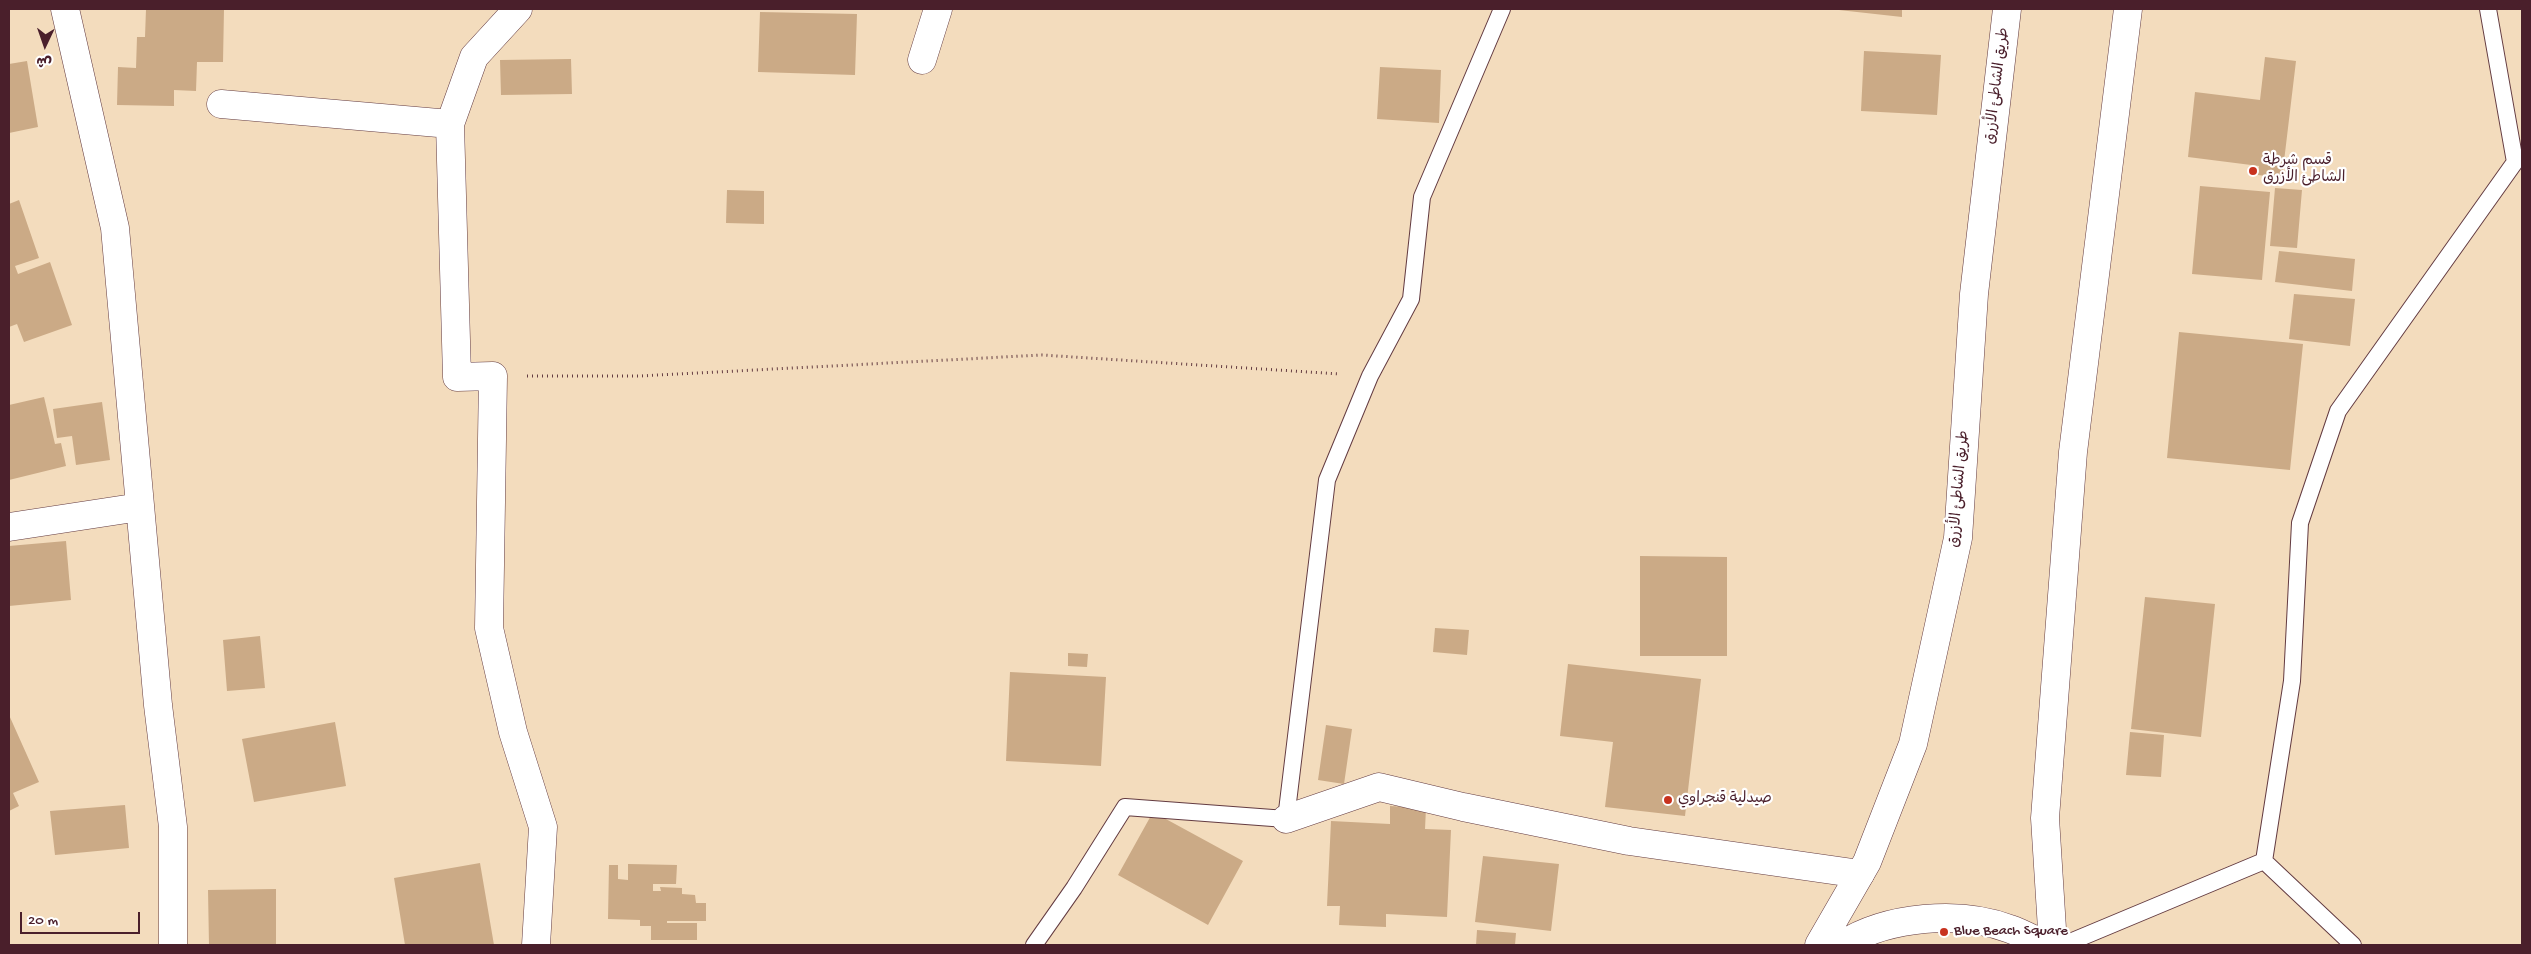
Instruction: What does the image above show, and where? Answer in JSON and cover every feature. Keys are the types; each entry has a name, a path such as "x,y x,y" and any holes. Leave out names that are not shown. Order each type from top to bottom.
{"street":[{"path":"66,9 115,228 158,705 173,827 172,945"},
{"path":"518,9 474,57 450,124 457,377 493,376 489,628 513,732 543,827 536,945"},
{"path":"922,60 938,9"},
{"name":"طريق الشاطئ الأزرق","path":"1819,945 1860,874 1913,744 1958,538 1974,294 2007,9"},
{"path":"2053,945 2044,818 2071,471 2128,9"},
{"path":"220,104 450,124"},
{"path":"9,527 140,507"},
{"path":"1286,819 1379,787 1463,807 1630,841 1860,874"},
{"path":"1842,945 1855,937 1913,919 1962,918 2009,928 2045,945"}],"lane":[{"path":"1034,945 1074,888 1125,807 1286,819 1327,480 1370,376 1411,299 1422,197 1502,9"},
{"path":"2264,861 2292,681 2300,523 2338,411 2514,162 2488,9"},
{"path":"2063,945 2264,861"},
{"path":"2264,861 2353,945"}],"path":[{"path":"493,376 640,376 1042,355 1370,376"}],"building":[{"path":"146,9 224,9 223,62 197,62 196,91 174,90 174,106 117,105 118,67 136,68 137,37 145,37"},
{"path":"1830,9 1902,9 1902,17"},
{"path":"760,12 857,14 855,75 758,72"},
{"path":"1864,51 1941,55 1937,115 1861,111"},
{"path":"2265,57 2296,61 2282,178 2258,175 2259,166 2188,157 2195,92 2260,100"},
{"path":"571,59 572,94 501,95 500,60"},
{"path":"27,61 38,127 9,133 9,64"},
{"path":"1380,67 1441,70 1439,123 1377,119"},
{"path":"2200,186 2270,192 2262,280 2192,274"},
{"path":"2275,188 2302,190 2297,248 2270,246"},
{"path":"727,190 764,191 764,224 726,223"},
{"path":"19,200 39,258 15,266 18,274 50,262 72,325 24,342 17,324 9,327 9,204"},
{"path":"2279,251 2355,259 2352,291 2275,282"},
{"path":"2294,294 2355,299 2350,346 2289,339"},
{"path":"2179,332 2303,344 2290,470 2167,458"},
{"path":"44,397 55,444 61,443 66,466 9,480 9,405"},
{"path":"102,402 110,460 76,465 72,436 57,438 53,409"},
{"path":"66,541 71,600 9,606 9,546"},
{"path":"1640,556 1727,557 1727,656 1640,656"},
{"path":"2145,597 2215,604 2201,737 2131,729"},
{"path":"1435,628 1469,630 1467,655 1433,652"},
{"path":"260,636 265,688 227,691 223,640"},
{"path":"1068,653 1088,654 1087,667 1068,666"},
{"path":"1568,664 1701,679 1685,816 1605,807 1613,742 1560,736"},
{"path":"1010,672 1106,677 1101,766 1006,761"},
{"path":"9,715 39,782 13,793 19,806 9,811"},
{"path":"335,722 346,786 254,802 242,739"},
{"path":"1326,725 1352,729 1344,784 1318,780"},
{"path":"2130,732 2164,735 2161,777 2126,775"},
{"path":"125,805 129,848 55,855 50,811"},
{"path":"1390,806 1426,808 1425,829 1451,830 1447,917 1386,914 1386,927 1339,925 1340,906 1327,906 1331,821 1390,824"},
{"path":"1153,812 1243,861 1208,925 1118,875"},
{"path":"1483,856 1559,864 1551,931 1475,922"},
{"path":"480,863 494,945 405,945 394,878"},
{"path":"628,864 677,865 676,884 653,884 653,891 661,891 660,887 682,888 682,894 695,895 696,903 706,903 706,921 667,921 667,923 697,923 697,940 651,940 651,926 640,926 640,920 608,919 609,865 618,865 618,879 628,880"},
{"path":"276,889 276,945 209,945 208,890"},
{"path":"1477,930 1516,933 1515,945 1476,945"}],"place":[{"name":"قسم شرطة الشاطئ الأزرق","path":"2253,171"},
{"name":"صيدلية قنجراوي","path":"1668,800"},
{"name":"Blue Beach Square","path":"1944,932"}]}
